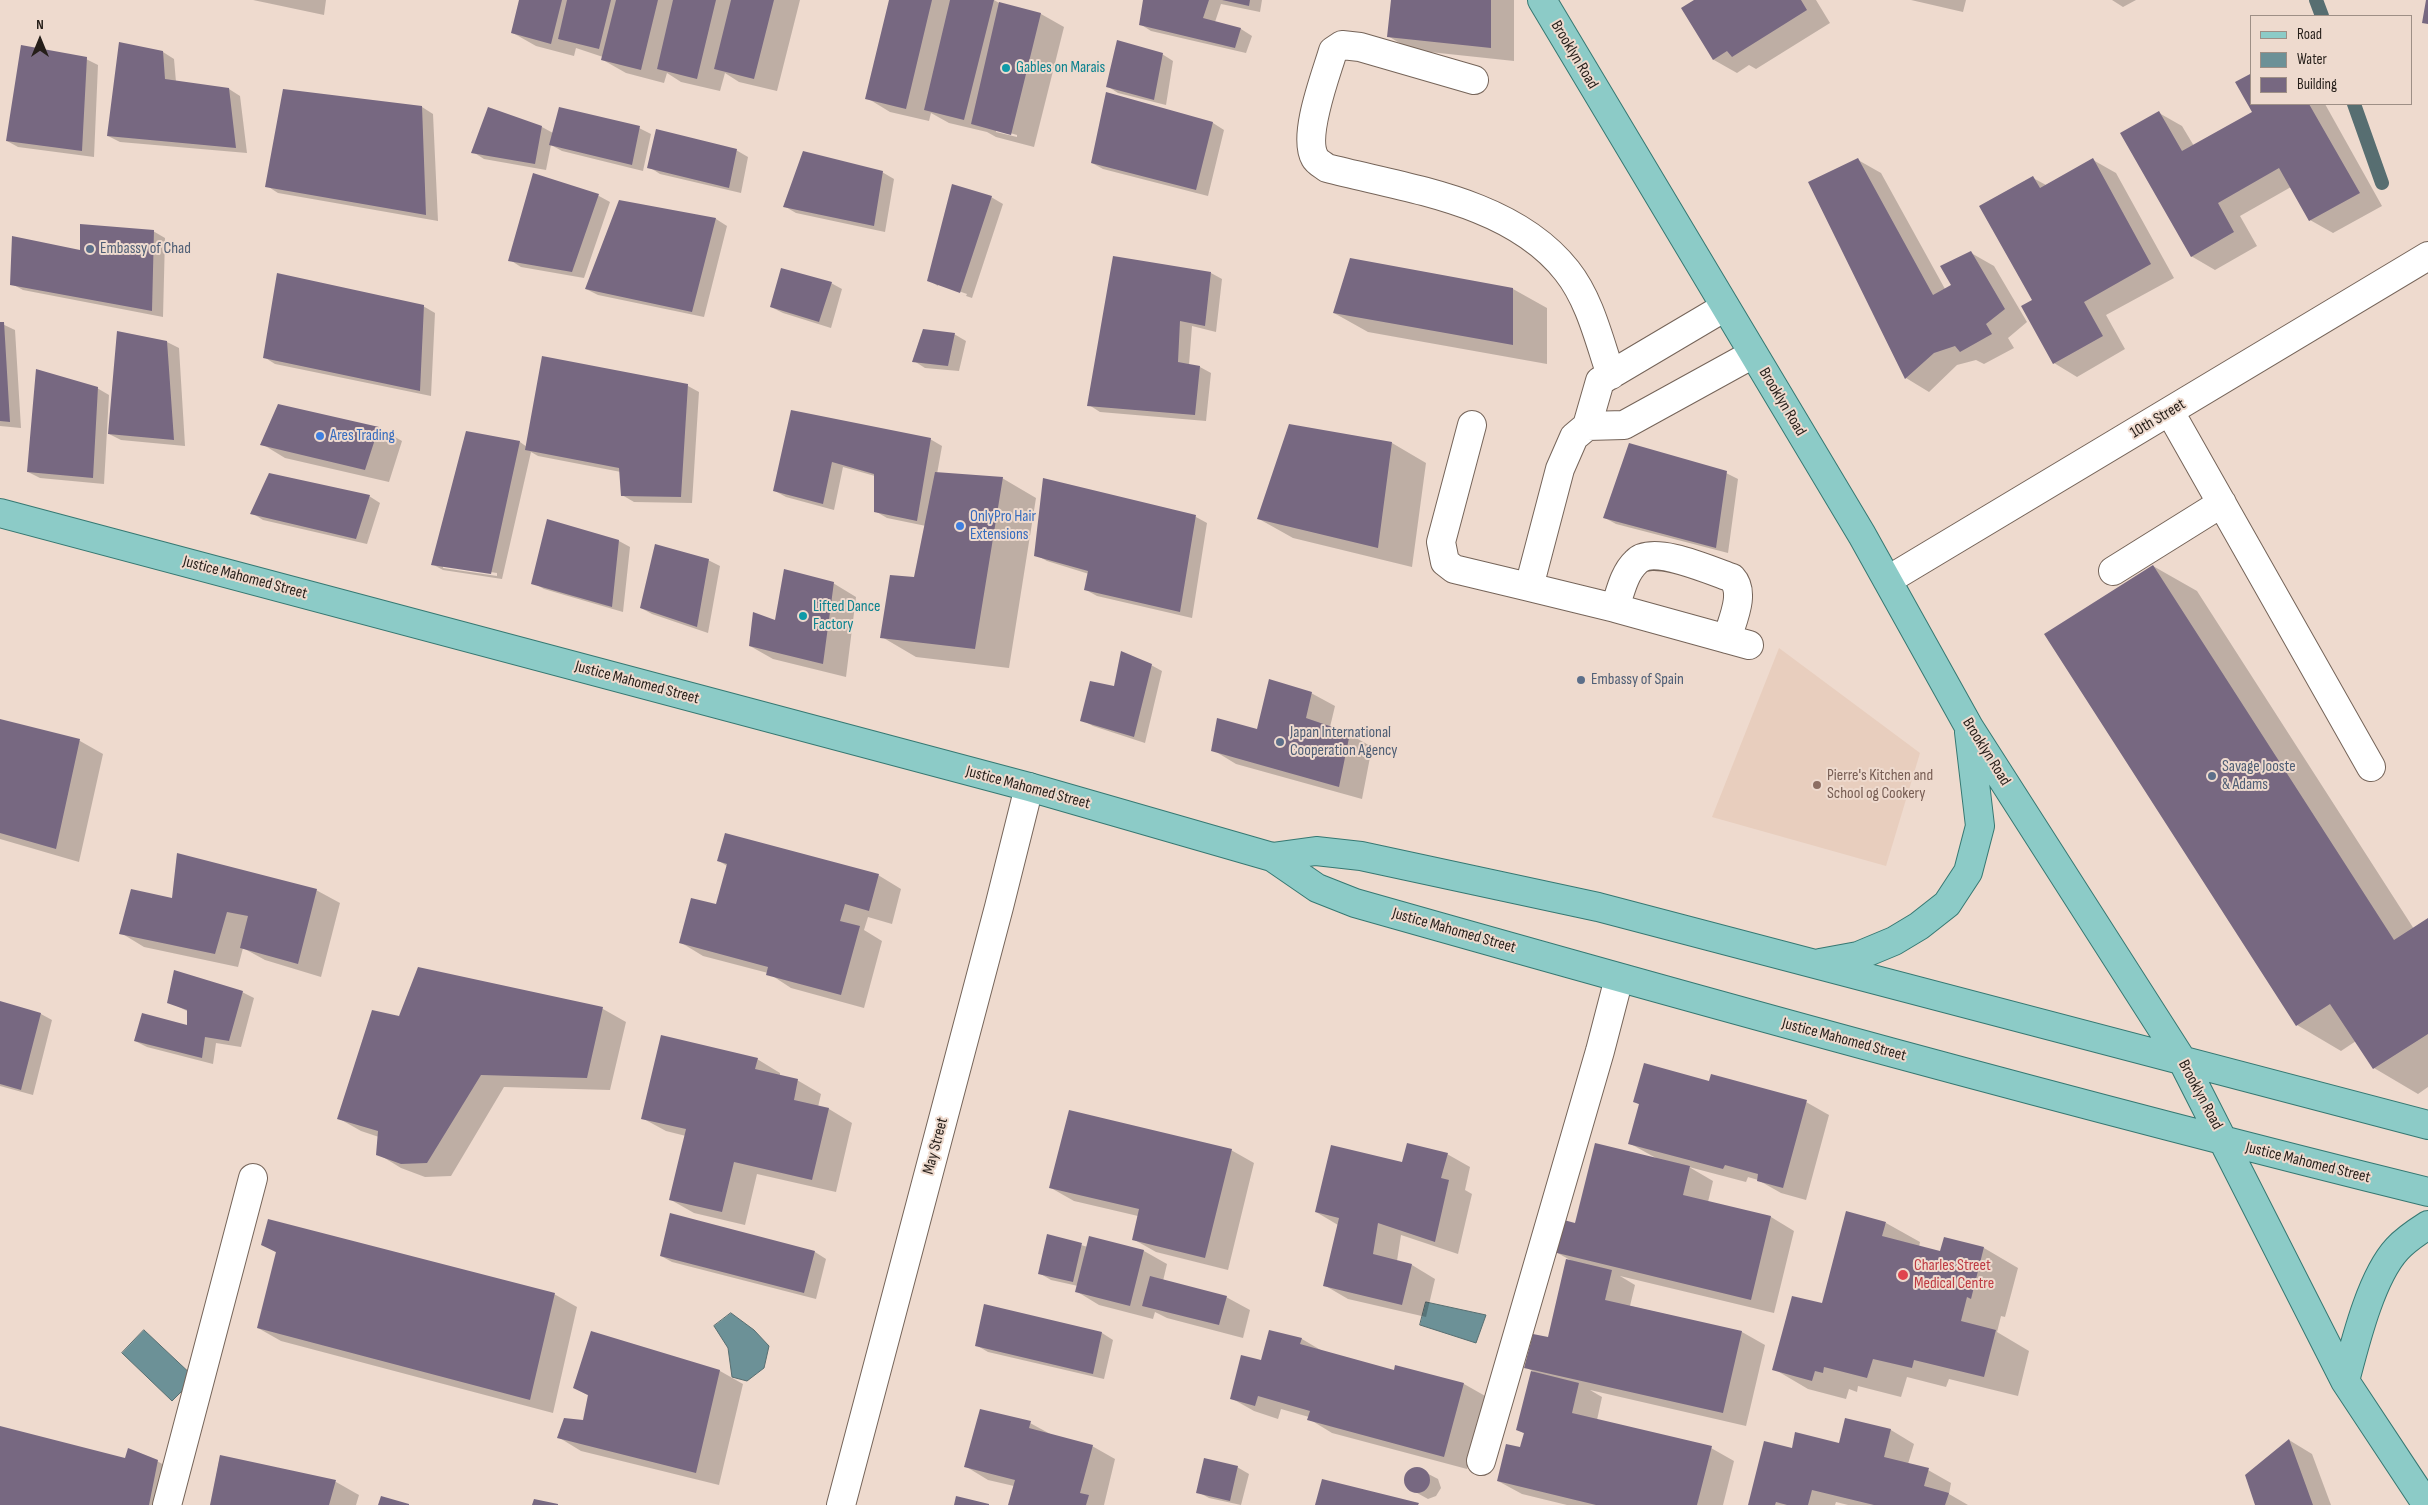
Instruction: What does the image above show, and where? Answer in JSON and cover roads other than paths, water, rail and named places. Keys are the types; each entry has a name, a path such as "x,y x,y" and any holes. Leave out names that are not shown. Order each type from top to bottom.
{"main road":[{"name":"Brooklyn Road","path":"1542,0 1888,580 1968,727 2182,1060 2345,1380 2427,1505"},
{"name":"Justice Mahomed Street","path":"0,513 1029,787 1272,857 1317,888 1355,903 1619,978 2225,1142 2428,1192"},
{"path":"1812,964 1858,956 1902,936 1947,904 1968,872 1980,826 1968,727"},
{"name":"Justice Mahomed Street","path":"1272,857 1316,852 1361,856 1598,908 2428,1124"},
{"path":"2345,1380 2356,1338 2378,1278 2396,1250 2414,1234 2428,1225"}],"street":[{"path":"1474,80 1360,47 1342,45 1333,51 1314,118 1311,145 1315,159 1327,168 1440,197 1494,214 1524,230 1545,247 1568,272 1588,308 1611,375"},
{"name":"10th Street","path":"1888,580 2428,256"},
{"path":"1529,587 1560,469 1574,437 1587,426 1600,381 1725,307"},
{"path":"1587,426 1624,425 1753,354"},
{"path":"2170,412 2372,767"},
{"path":"1472,425 1442,542 1445,562 1454,569 1615,608 1738,642 1738,584 1732,578 1666,556 1645,556 1637,560 1629,571 1615,608"},
{"path":"2113,571 2222,503"},
{"name":"May Street","path":"841,1505 994,927 1029,787"},
{"path":"1480,1461 1600,1051 1619,978"},
{"path":"167,1505 253,1178"}],"water":[{"path":"1426,1302 1486,1315 1476,1343 1420,1325"},
{"path":"731,1313 754,1330 769,1346 764,1368 747,1381 732,1377 728,1348 714,1326"},
{"path":"144,1330 195,1378 172,1401 122,1353"}],"waterway":[{"path":"2316,0 2322,15"},
{"path":"2354,105 2382,183"}],"place":[{"name":"Gables on Marais","path":"1006,68"},
{"name":"Embassy of Chad","path":"90,249"},
{"name":"Ares Trading","path":"320,436"},
{"name":"OnlyPro Hair Extensions","path":"960,526"},
{"name":"Lifted Dance Factory","path":"803,616"},
{"name":"Embassy of Spain","path":"1581,680"},
{"name":"Japan International Cooperation Agency","path":"1280,742"},
{"name":"Savage Jooste & Adams","path":"2212,776"},
{"name":"Pierre's Kitchen and School og Cookery","path":"1817,785"},
{"name":"Charles Street Medical Centre","path":"1903,1275"}]}
